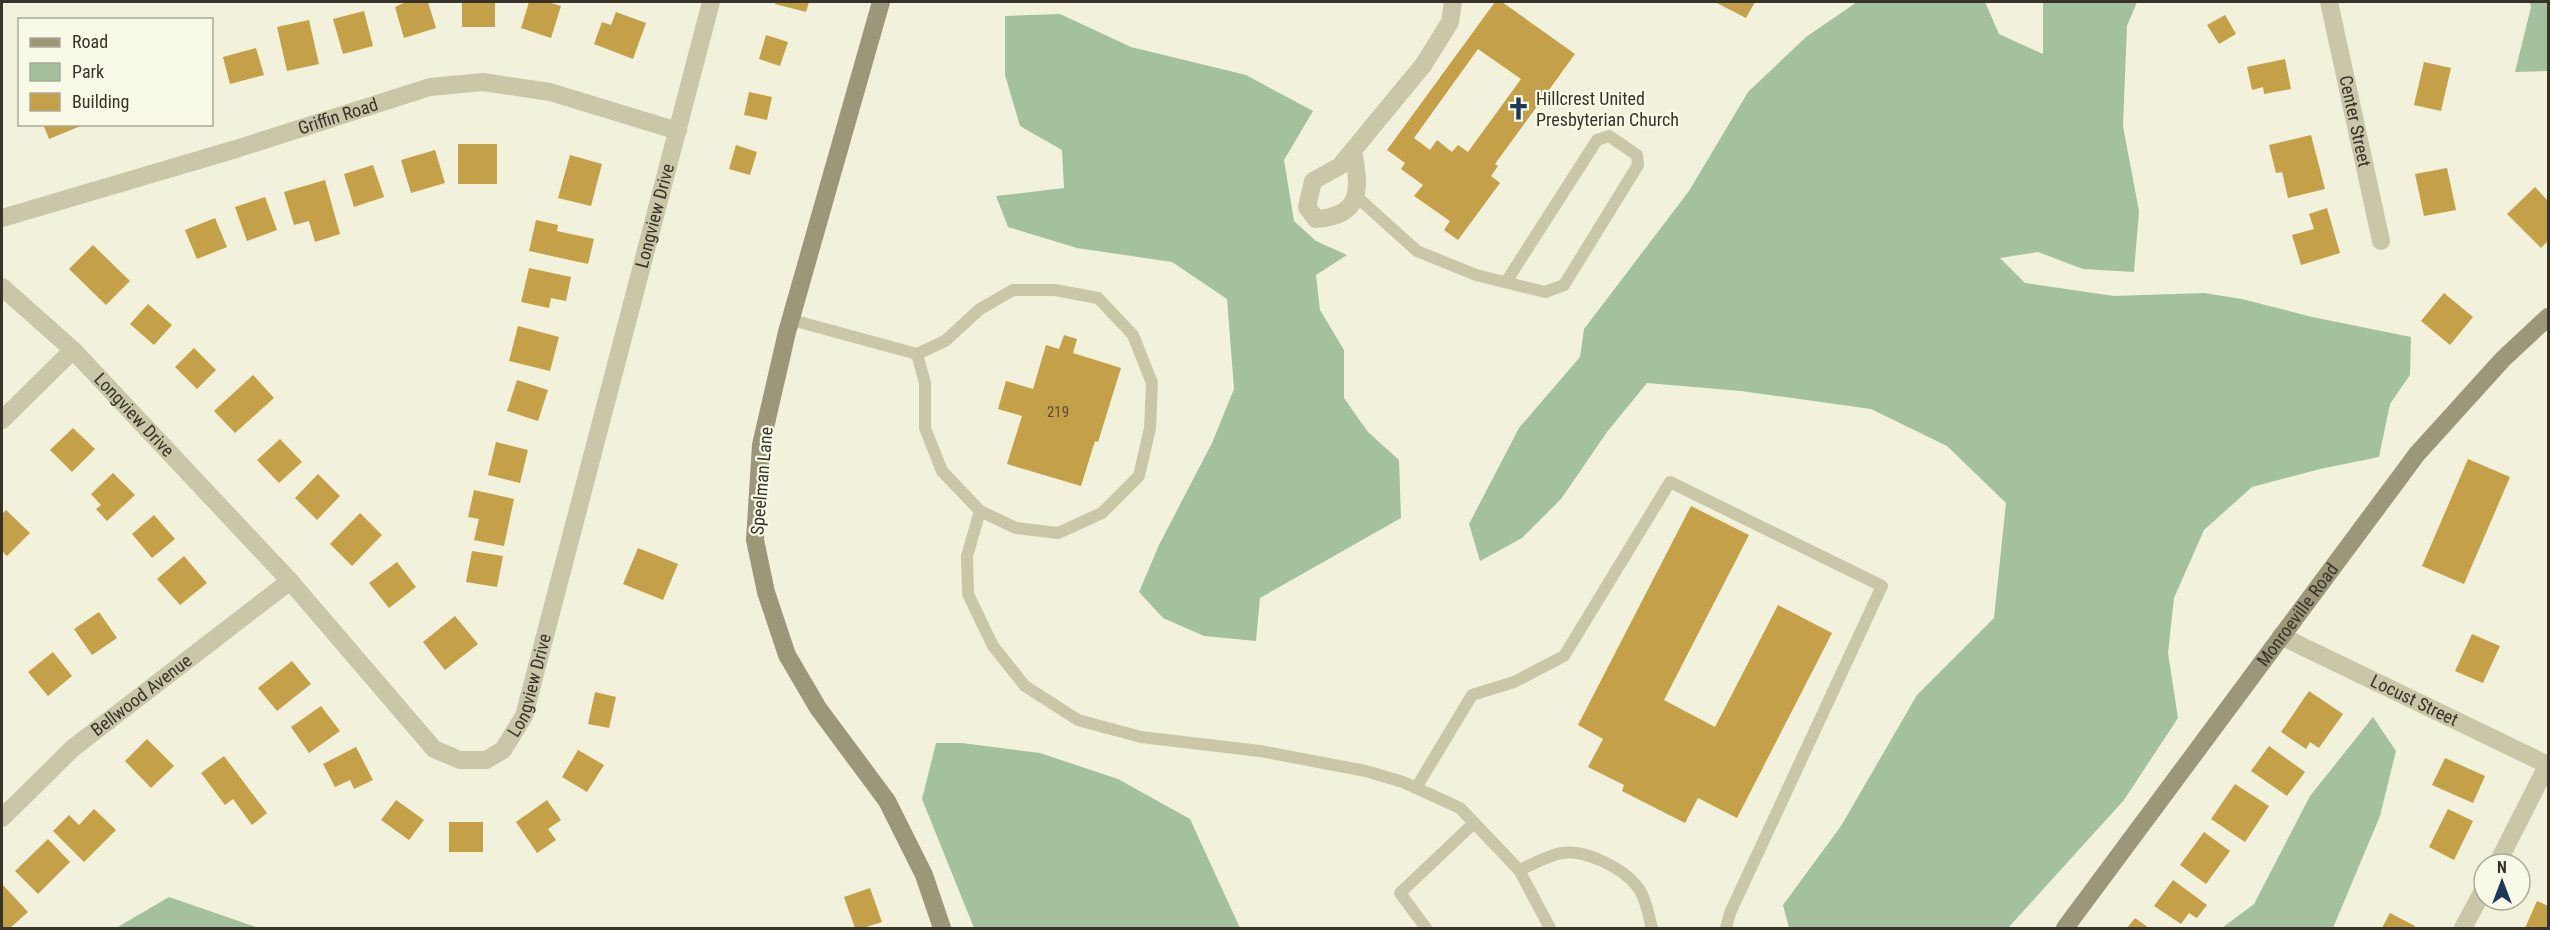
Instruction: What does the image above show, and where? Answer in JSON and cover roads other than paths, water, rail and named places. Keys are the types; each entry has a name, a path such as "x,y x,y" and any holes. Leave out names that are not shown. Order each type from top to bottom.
{"street":[{"name":"Longview Drive","path":"2,287 72,350 290,581 434,749 460,760 486,760 503,750 524,716 711,2"},
{"name":"Speelman Lane","path":"881,2 792,320 761,445 755,540 766,592 787,655 818,708 887,801 924,875 942,928"},
{"path":"1353,151 1359,180 1357,197 1349,207 1327,219 1316,219 1307,207 1313,181 1340,166 1424,64 1450,22 1453,2"},
{"name":"Center Street","path":"2329,2 2382,241"},
{"name":"Griffin Road","path":"2,218 236,149 430,87 483,82 550,92 678,131"},
{"name":"Monroeville Road","path":"2065,928 2417,454 2503,358 2548,317"},
{"path":"2,420 72,350"},
{"name":"Bellwood Avenue","path":"2,818 73,748 290,581"},
{"name":"Locust Street","path":"2281,636 2548,765"},
{"path":"2503,852 2548,765"},
{"path":"2463,928 2472,911"}],"lane":[{"path":"1357,197 1417,251 1476,275 1545,292 1563,285 1638,165 1637,155 1609,136 1597,140 1506,282"},
{"path":"792,320 917,354 945,340 980,309 1013,290 1055,290 1098,298 1133,335 1152,383 1150,428 1139,476 1102,513 1058,533 1016,528 980,511 942,471 926,428 925,383 917,354"},
{"path":"1416,788 1472,695 1514,682 1564,656 1670,482 1882,586 1725,928"},
{"path":"980,511 967,556 968,594 993,646 1025,686 1078,720 1141,737 1260,751 1366,771 1416,788 1460,808 1519,870 1550,928"},
{"path":"1426,928 1400,893 1474,824"},
{"path":"1519,870 1562,853 1590,856 1614,866 1636,885 1646,905 1652,928"}],"place":[{"name":"Hillcrest United Presbyterian Church","path":"1518,109"}]}
